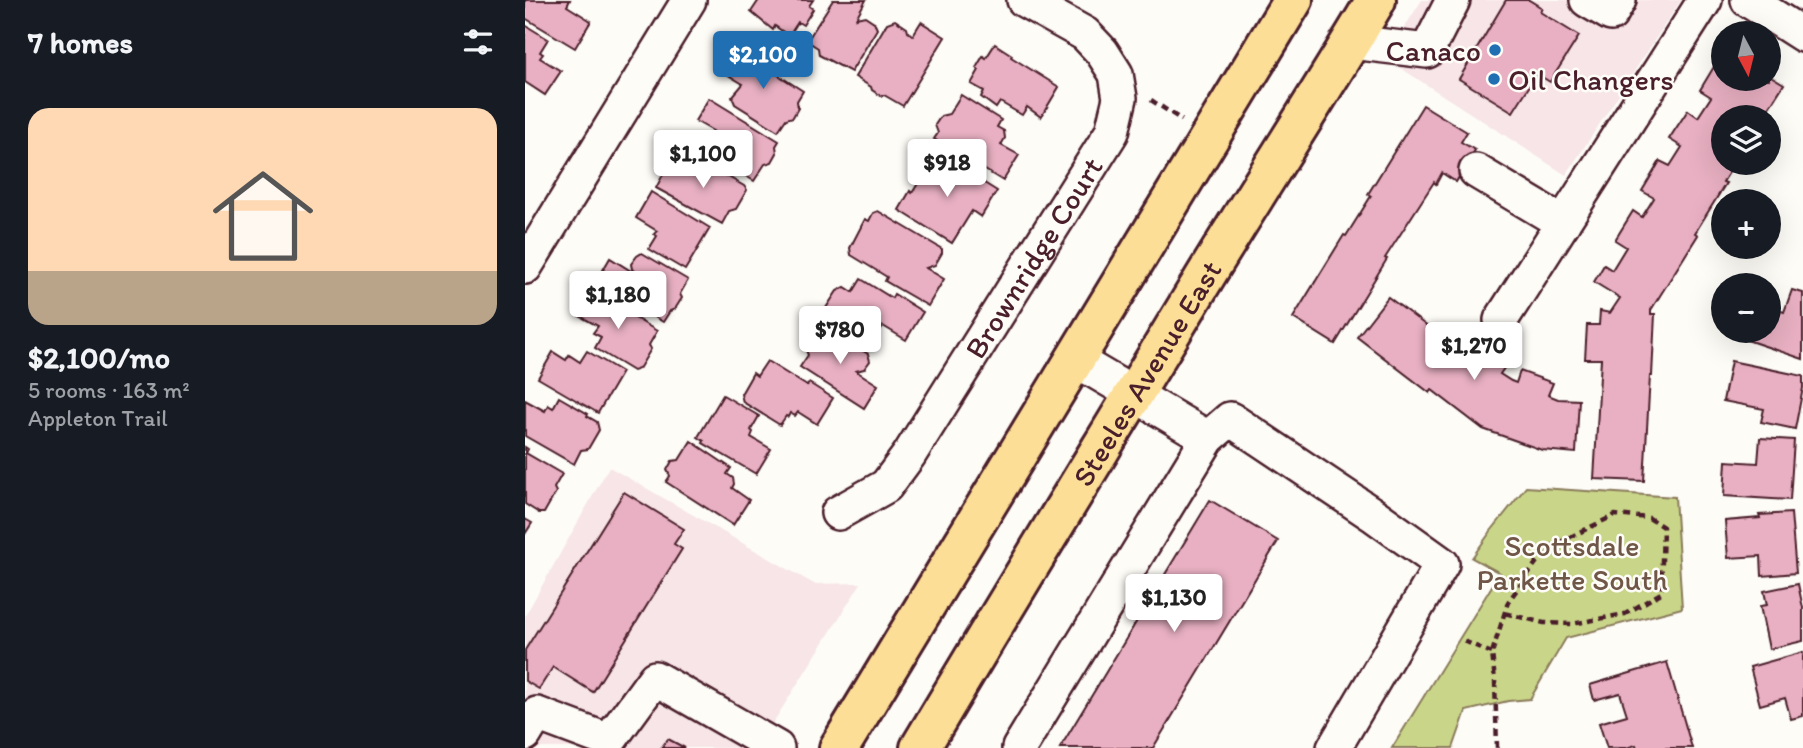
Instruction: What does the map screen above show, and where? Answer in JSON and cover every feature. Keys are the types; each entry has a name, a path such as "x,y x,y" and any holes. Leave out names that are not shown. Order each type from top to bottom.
{"main road":[{"path":"839,748 1293,0"},
{"name":"Steeles Avenue East","path":"920,748 1032,560 1376,0"}],"street":[{"path":"525,267 689,0"},
{"name":"Brownridge Court","path":"838,513 886,486 909,455 1112,132 1120,98 1116,74 1103,52 1085,34 1024,0"},
{"path":"1351,43 1427,51 1453,0"},
{"path":"1587,0 1611,14 1619,0"},
{"path":"1501,320 1705,0"},
{"path":"1748,0 1803,35"},
{"path":"1476,171 1563,223"},
{"path":"1074,359 1208,438"},
{"path":"1019,748 1208,438 1230,419 1442,564 1334,748"},
{"path":"525,734 537,714 609,741 655,678 777,748"}],"path":[{"path":"1120,98 1144,96 1175,116 1211,134"},
{"path":"1497,748 1492,653 1504,612 1508,602 1546,549 1615,515 1649,518 1663,527 1661,593 1625,614 1573,624 1544,623 1504,612"},
{"path":"1464,641 1492,653"}],"shaded area":[{"path":"1422,0 1681,0 1566,175 1385,58"},
{"path":"609,467 814,584 861,583 757,748 525,748 525,616"}],"green space":[{"name":"Scottsdale Parkette South","path":"1526,487 1675,497 1682,608 1566,638 1530,699 1466,711 1453,748 1392,748 1500,573 1472,558"}],"building":[{"path":"525,0 570,0 567,6 591,21 575,48 525,18"},
{"path":"759,0 813,0 809,6 813,9 803,25 798,22 789,36 775,26 773,30 751,12"},
{"path":"833,0 866,0 856,18 865,16 874,22 877,29 851,72 819,55 818,48 807,41"},
{"path":"1506,0 1529,0 1542,8 1540,12 1579,36 1550,82 1537,74 1513,112 1459,79"},
{"path":"895,20 913,35 921,22 945,37 903,106 884,95 881,96 855,77 887,23"},
{"path":"525,25 548,39 540,52 543,54 540,58 561,71 545,95 525,82"},
{"path":"995,44 1059,87 1041,117 1027,107 1022,115 1000,102 996,108 981,97 984,91 971,84 983,56 986,58"},
{"path":"738,49 803,91 793,117 786,119 778,131 735,104 732,97 743,84 723,72"},
{"path":"1711,72 1711,91 1780,91 1771,105 1711,105 1711,175 1727,175 1723,182 1726,183 1722,189 1711,189 1711,207 1695,233 1698,235 1651,310 1651,314 1655,314 1644,481 1594,479 1601,359 1585,359 1587,325 1599,325 1600,311 1610,313 1620,298 1594,282 1604,265 1612,270 1626,247 1615,240 1633,211 1642,217 1654,198 1642,191 1660,161 1670,166 1682,147 1669,139 1688,110 1698,117 1711,97 1700,90"},
{"path":"961,95 1001,120 997,127 1004,131 1005,138 1001,145 1019,155 1003,181 934,139 938,133 935,125 941,116 949,114"},
{"path":"709,98 779,141 772,162 765,164 754,181 713,156 716,149 705,143 713,131 695,121"},
{"path":"1423,105 1467,132 1461,142 1475,150 1456,182 1442,173 1436,184 1434,182 1385,258 1387,259 1335,344 1293,318 1371,196 1368,194"},
{"path":"936,156 947,163 949,161 997,191 981,217 972,211 952,243 899,210"},
{"path":"697,159 747,190 736,209 729,211 722,224 656,188 669,163 689,174"},
{"path":"651,192 710,228 685,270 649,249 657,231 636,218"},
{"path":"878,211 942,249 935,265 926,268 944,279 928,306 885,281 887,277 851,255 850,248 865,219 869,221 873,213"},
{"path":"642,253 688,280 680,294 682,298 663,322 596,282 610,258 636,274 631,264"},
{"path":"861,279 892,298 894,294 923,312 906,340 883,326 868,349 842,333 845,329 830,320 826,308 837,291 845,287 853,292"},
{"path":"593,289 657,331 649,345 651,349 639,369 633,371 595,348 601,337 593,333 598,326 578,315"},
{"path":"1792,290 1803,293 1803,359 1756,343 1781,343 1781,311 1784,312"},
{"path":"1388,297 1444,339 1446,337 1471,353 1479,342 1507,364 1500,374 1511,381 1516,383 1520,371 1553,383 1548,395 1558,399 1579,400 1576,453 1542,450 1483,429 1432,390 1430,393 1357,337"},
{"path":"825,327 868,354 870,361 864,369 856,371 878,385 864,408 800,367 808,355 805,348 811,340 817,340"},
{"path":"587,351 622,372 598,413 538,378 553,352 566,360 569,355 580,362"},
{"path":"767,361 807,386 809,383 833,398 817,424 798,412 795,416 790,413 780,425 743,402 741,394 753,373 757,376"},
{"path":"1731,361 1803,376 1795,429 1761,422 1764,409 1723,401"},
{"path":"723,395 759,416 751,430 751,437 771,449 756,474 703,443 698,437"},
{"path":"559,397 588,414 587,416 597,422 599,430 588,449 581,450 574,464 525,436 525,400 545,411 548,405 553,408"},
{"path":"1760,438 1794,440 1790,500 1724,496 1726,461 1758,463"},
{"path":"691,441 731,468 727,474 733,478 732,488 749,500 733,525 666,482 670,476 667,470 672,461 679,460"},
{"path":"525,447 528,449 526,453 562,474 544,513 539,513 525,504"},
{"path":"624,492 684,529 674,544 682,549 593,692 553,667 539,689 525,681 525,650"},
{"path":"1210,500 1278,541 1153,748 1060,748"},
{"path":"1791,513 1796,573 1762,576 1761,556 1728,558 1725,521"},
{"path":"525,519 532,523 525,534"},
{"path":"1798,584 1803,608 1803,641 1769,649 1760,606 1767,605 1764,591"},
{"path":"1803,652 1803,716 1791,719 1785,698 1760,705 1750,667"},
{"path":"1667,662 1692,748 1637,748 1636,745 1607,748 1599,723 1627,715 1620,693 1594,700 1590,685"},
{"path":"668,739 685,748 661,748"}],"place":[{"name":"Canaco","path":"1495,50"},
{"name":"Oil Changers","path":"1494,79"}]}
